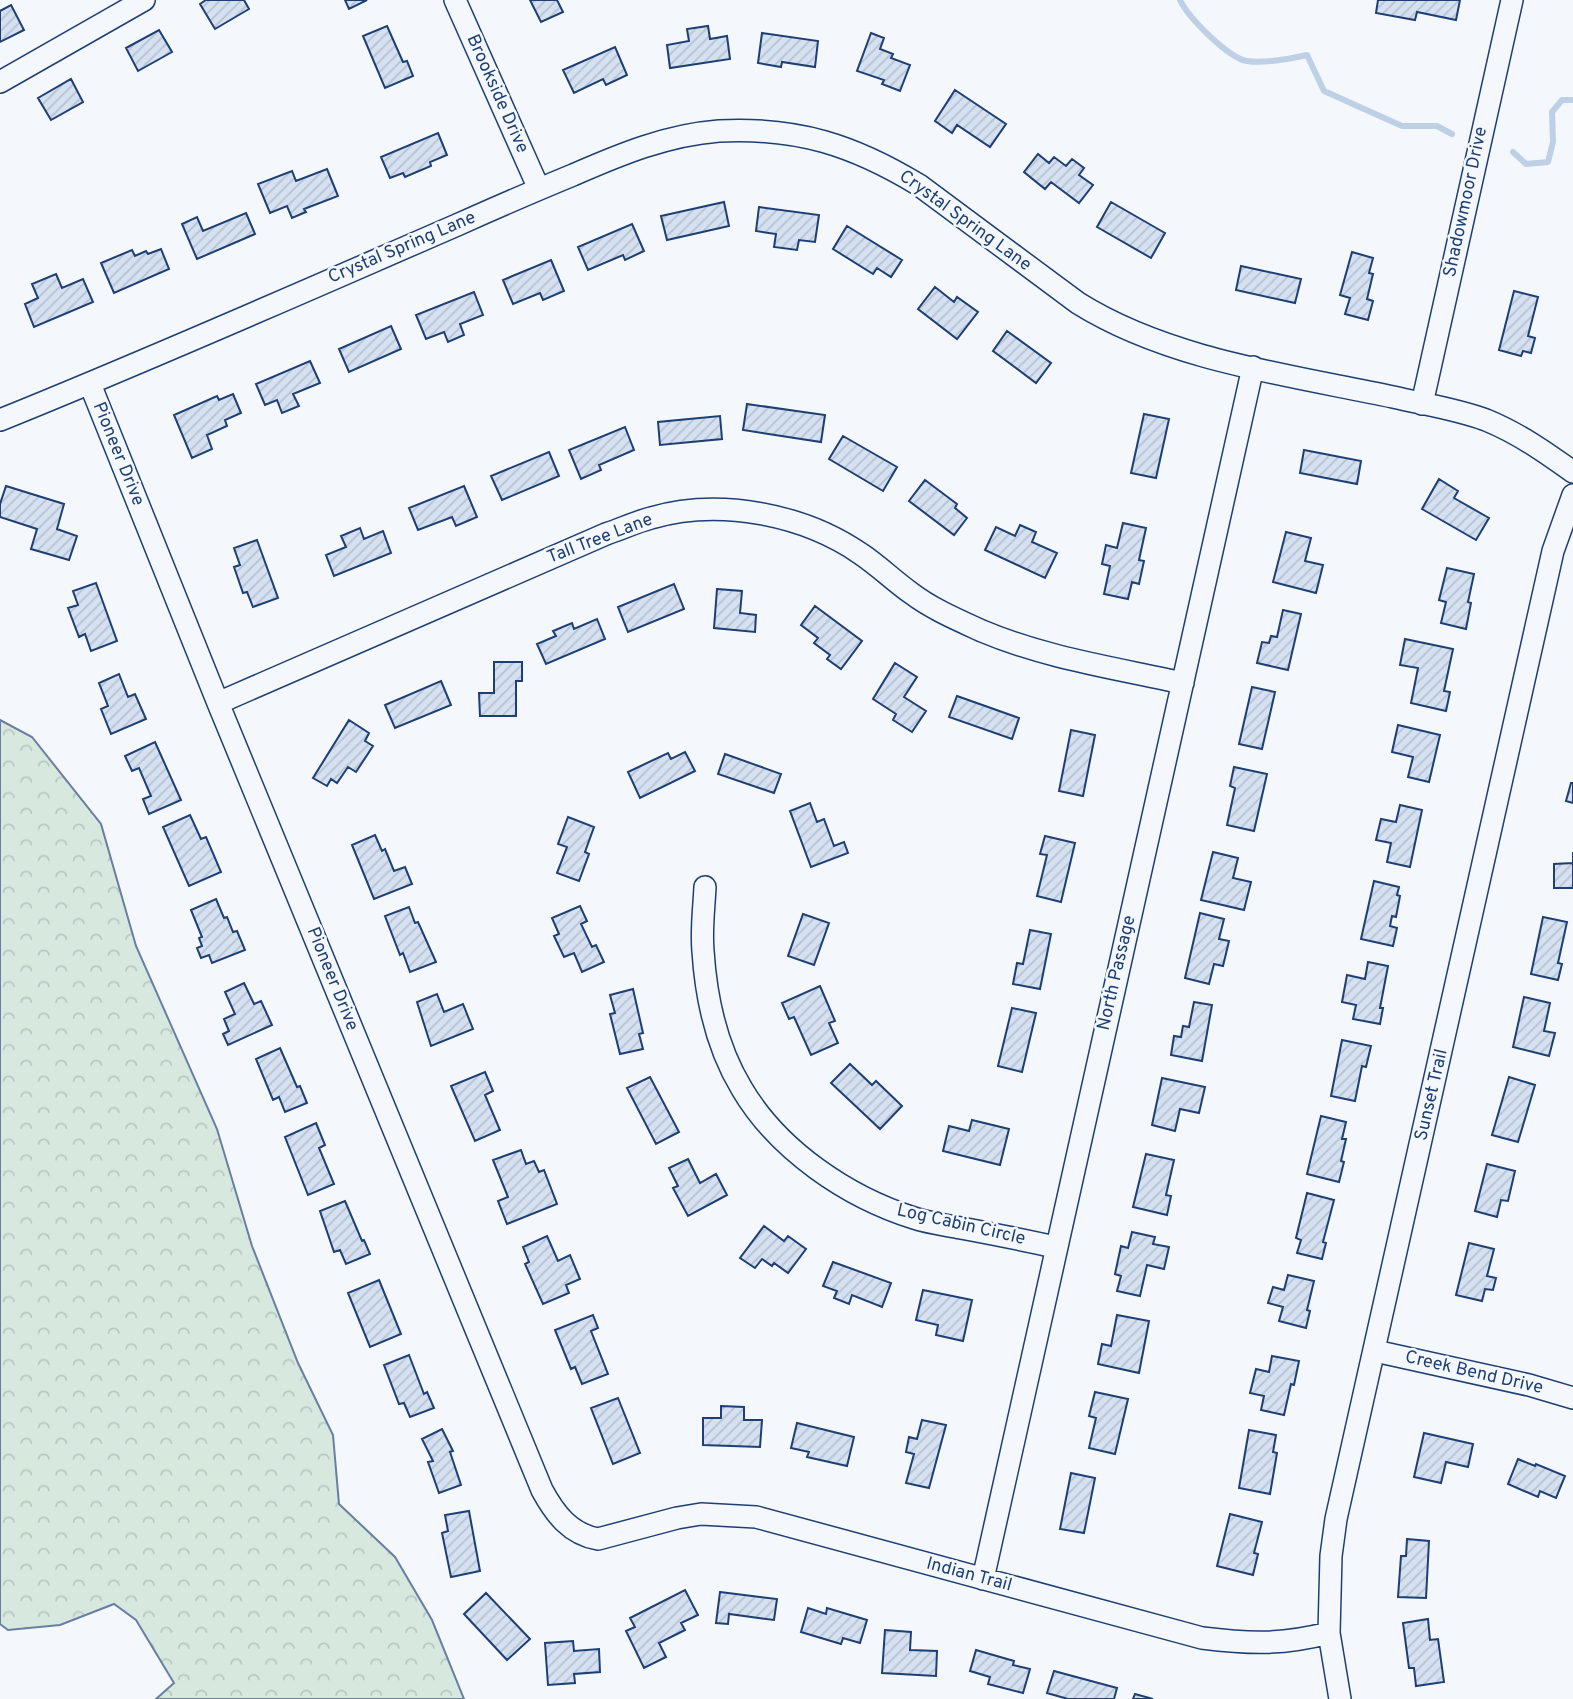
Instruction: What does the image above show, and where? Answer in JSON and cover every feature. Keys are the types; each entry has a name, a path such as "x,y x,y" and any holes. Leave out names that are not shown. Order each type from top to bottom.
{"street":[{"path":"0,82 144,0"},
{"name":"Brookside Drive","path":"455,0 539,189"},
{"name":"Shadowmoor Drive","path":"1422,404 1512,0"},
{"name":"Crystal Spring Lane","path":"0,420 90,384 651,143 685,135 753,131 792,134 827,141 859,152 919,185 1100,317 1173,347 1484,420 1511,431 1573,472"},
{"name":"North Passage","path":"983,1579 1253,367"},
{"name":"Pioneer Drive","path":"90,384 218,703 542,1490 551,1508 563,1522 585,1536 598,1539 610,1537"},
{"name":"Sunset Trail","path":"1340,1699 1329,1633 1331,1556 1336,1519 1550,565 1573,495"},
{"name":"Tall Tree Lane","path":"218,703 606,534 653,517 704,510 765,515 825,533 861,554 912,595 968,624 1016,644 1044,653 1183,683"},
{"name":"Log Cabin Circle","path":"705,887 703,949 716,1029 742,1089 763,1119 790,1146 821,1170 853,1191 915,1219 1055,1247"},
{"name":"Creek Bend Drive","path":"1375,1351 1529,1385 1573,1398"},
{"name":"Indian Trail","path":"610,1537 701,1514 756,1517 1202,1638 1249,1644 1274,1643 1329,1633"}],"green space":[{"path":"0,720 32,737 101,824 136,946 217,1129 252,1246 298,1363 333,1435 339,1504 395,1557 432,1620 464,1699 156,1699 174,1683 136,1620 114,1604 60,1625 8,1630 0,1624"}],"building":[{"path":"206,0 244,0 249,9 215,29 200,4"},
{"path":"345,0 367,0 349,9"},
{"path":"530,0 557,0 563,12 541,22"},
{"path":"1378,0 1460,0 1456,20 1417,12 1415,20 1376,13"},
{"path":"11,5 24,30 0,42 0,11"},
{"path":"387,26 403,62 407,61 413,76 385,88 363,36"},
{"path":"708,26 710,39 727,36 730,59 670,68 667,45 689,41 687,29"},
{"path":"159,30 172,52 138,71 126,48"},
{"path":"762,33 818,41 815,67 782,62 781,67 758,63"},
{"path":"871,33 884,38 880,49 893,54 891,58 910,65 900,91 882,84 884,80 857,71"},
{"path":"615,47 627,75 606,85 603,79 574,93 563,70"},
{"path":"71,79 83,102 51,120 38,98"},
{"path":"955,90 1006,124 990,147 957,125 952,133 935,121"},
{"path":"438,133 447,155 430,162 431,166 405,177 403,173 390,178 381,157"},
{"path":"1038,154 1049,163 1054,157 1066,166 1072,159 1084,168 1079,175 1093,185 1079,203 1051,182 1045,189 1024,172"},
{"path":"327,169 338,196 304,209 306,212 292,218 287,206 270,213 258,184 292,171 296,181"},
{"path":"724,202 729,226 667,240 661,216"},
{"path":"1111,202 1165,233 1151,258 1097,227"},
{"path":"759,207 819,215 815,242 799,240 797,250 774,247 776,234 756,231"},
{"path":"246,213 255,234 197,259 182,224 197,217 203,231"},
{"path":"632,224 644,251 625,260 623,255 588,270 578,247"},
{"path":"847,226 902,260 891,277 877,268 873,274 833,249"},
{"path":"161,249 169,269 114,293 101,263 132,250 135,256"},
{"path":"1352,252 1373,258 1369,273 1373,274 1367,299 1373,301 1368,320 1345,314 1350,298 1340,295"},
{"path":"551,260 564,291 543,300 540,293 513,304 503,280"},
{"path":"1241,266 1301,279 1295,303 1236,290"},
{"path":"56,274 62,288 83,279 93,302 34,327 25,304 38,298 32,284"},
{"path":"935,287 954,302 957,297 978,312 957,339 918,309"},
{"path":"1514,291 1538,297 1528,336 1535,338 1531,353 1523,351 1521,356 1499,350"},
{"path":"474,292 483,315 460,324 464,335 448,342 444,332 426,339 416,315"},
{"path":"391,326 401,349 349,372 339,349"},
{"path":"1007,331 1051,363 1036,383 993,351"},
{"path":"310,361 320,383 293,394 299,406 282,413 277,400 265,405 256,384"},
{"path":"233,394 241,413 225,420 227,426 207,435 212,449 192,458 174,415 217,396 219,400"},
{"path":"747,404 825,415 821,442 743,430"},
{"path":"1144,414 1169,419 1156,478 1131,473"},
{"path":"720,416 722,439 660,445 658,422"},
{"path":"625,427 634,450 599,465 601,470 581,479 569,450"},
{"path":"843,436 897,467 883,491 829,459"},
{"path":"1304,450 1361,461 1357,484 1300,473"},
{"path":"549,452 559,476 502,500 491,476"},
{"path":"1439,479 1458,491 1454,498 1489,518 1476,540 1422,509"},
{"path":"925,480 957,504 955,508 967,518 954,535 909,501"},
{"path":"6,486 64,504 57,529 77,536 69,560 31,549 37,529 0,517 0,504"},
{"path":"464,486 477,517 456,526 452,517 418,530 409,508"},
{"path":"1123,523 1146,528 1139,560 1144,561 1139,584 1132,582 1128,599 1104,594 1110,566 1102,564 1106,545 1117,548"},
{"path":"1020,525 1036,532 1032,542 1057,553 1045,578 985,550 996,527 1015,536"},
{"path":"360,528 364,539 383,531 391,553 334,576 326,555 346,547 341,536"},
{"path":"1286,532 1311,538 1305,561 1323,565 1316,593 1273,582"},
{"path":"257,540 278,598 253,607 247,592 243,593 234,567 240,565 234,548"},
{"path":"1447,568 1474,574 1466,629 1441,623 1446,602 1439,600"},
{"path":"96,583 117,641 91,651 85,634 79,637 68,608 78,605 73,591"},
{"path":"674,584 684,609 628,632 618,607"},
{"path":"717,589 742,591 740,613 756,615 755,632 714,628"},
{"path":"815,606 862,641 841,669 827,659 830,655 814,643 818,638 801,625"},
{"path":"1283,610 1301,614 1288,670 1257,663 1262,642 1269,643 1271,636 1277,637"},
{"path":"597,619 605,639 546,664 537,644 556,636 553,631 572,623 574,629"},
{"path":"1405,639 1453,649 1444,691 1450,692 1446,711 1411,703 1418,668 1400,665"},
{"path":"494,662 522,662 522,681 516,681 516,716 480,716 479,693 494,693"},
{"path":"895,663 917,677 904,697 926,711 912,732 893,720 896,714 873,699"},
{"path":"119,674 128,697 135,694 146,719 111,734 101,709 108,706 99,683"},
{"path":"441,681 451,705 395,728 385,705"},
{"path":"1252,687 1275,692 1262,749 1239,744"},
{"path":"957,696 1019,718 1012,739 949,717"},
{"path":"349,720 369,733 365,741 373,746 356,772 348,767 337,783 331,779 327,786 313,778"},
{"path":"1398,725 1440,735 1429,782 1408,777 1413,757 1392,752"},
{"path":"1071,730 1095,735 1083,796 1059,791"},
{"path":"155,742 181,800 149,814 143,799 151,796 139,768 132,771 125,756"},
{"path":"685,752 695,771 640,798 628,772 668,753 671,759"},
{"path":"725,754 781,774 774,793 718,774"},
{"path":"1234,767 1267,774 1254,831 1227,825 1235,788 1230,786"},
{"path":"1573,783 1573,803 1566,801"},
{"path":"810,803 817,822 824,819 834,846 844,842 848,853 811,867 790,811"},
{"path":"1400,805 1422,810 1410,867 1387,862 1391,843 1376,840 1381,819 1396,822"},
{"path":"190,815 201,839 206,837 221,872 189,886 163,827"},
{"path":"568,817 594,827 585,852 589,854 579,881 557,873 567,847 558,844"},
{"path":"375,835 382,851 385,849 394,871 405,867 412,884 374,899 352,845"},
{"path":"1045,836 1075,843 1061,902 1037,896 1047,855 1040,854"},
{"path":"1213,852 1238,858 1233,878 1251,882 1244,910 1201,900"},
{"path":"1573,863 1573,888 1554,888 1554,864"},
{"path":"1374,881 1399,887 1396,917 1392,916 1390,926 1397,928 1393,946 1361,939"},
{"path":"216,899 233,932 237,931 245,950 212,963 209,955 201,958 197,948 202,946 199,938 202,937 191,910"},
{"path":"580,906 587,921 581,924 592,947 596,945 604,962 582,972 574,953 564,957 554,936 559,934 552,918"},
{"path":"409,907 436,962 410,972 403,953 400,955 385,916"},
{"path":"1200,913 1224,919 1219,939 1229,941 1223,966 1214,964 1209,984 1185,978"},
{"path":"803,914 829,923 814,965 788,956"},
{"path":"1543,917 1567,922 1558,963 1562,964 1558,980 1531,974"},
{"path":"1030,930 1051,934 1040,989 1013,984 1017,963 1023,964"},
{"path":"1368,962 1388,966 1380,1008 1383,1008 1380,1024 1353,1019 1356,1005 1342,1002 1347,975 1365,979"},
{"path":"244,983 254,1004 261,1001 272,1025 228,1045 223,1034 229,1031 224,1019 235,1014 225,992"},
{"path":"820,986 835,1021 829,1023 838,1043 811,1055 794,1017 789,1019 782,1003"},
{"path":"633,989 643,1033 639,1034 643,1049 620,1054 610,1014 615,1013 610,995"},
{"path":"437,994 444,1012 463,1004 473,1029 431,1046 417,1002"},
{"path":"1524,997 1550,1003 1544,1031 1555,1033 1549,1056 1513,1047"},
{"path":"1194,1002 1212,1005 1202,1061 1171,1055 1174,1036 1181,1037 1183,1026 1189,1027"},
{"path":"1012,1008 1036,1013 1022,1072 998,1066"},
{"path":"1342,1040 1371,1046 1366,1067 1362,1066 1355,1101 1331,1096"},
{"path":"280,1048 307,1103 285,1112 279,1097 273,1100 256,1059"},
{"path":"850,1064 872,1085 876,1081 902,1106 880,1129 831,1083"},
{"path":"485,1072 493,1091 485,1095 500,1130 475,1141 451,1086"},
{"path":"650,1077 679,1132 656,1144 627,1088"},
{"path":"1509,1077 1535,1085 1518,1142 1492,1135"},
{"path":"1162,1078 1205,1087 1199,1113 1180,1109 1175,1131 1152,1125"},
{"path":"1321,1116 1346,1122 1342,1139 1346,1139 1341,1161 1344,1162 1339,1182 1307,1174"},
{"path":"972,1120 1009,1129 1000,1165 943,1151 949,1126 969,1131"},
{"path":"316,1123 325,1145 319,1148 334,1184 308,1195 285,1137"},
{"path":"521,1150 526,1164 534,1161 539,1172 544,1170 557,1204 507,1224 498,1201 508,1197 493,1160"},
{"path":"1146,1154 1174,1160 1166,1195 1171,1196 1167,1215 1133,1207"},
{"path":"688,1159 700,1183 716,1174 727,1195 688,1216 673,1188 678,1186 669,1168"},
{"path":"1487,1164 1515,1171 1508,1201 1501,1200 1497,1217 1475,1211"},
{"path":"1307,1193 1334,1200 1323,1242 1326,1243 1322,1259 1297,1253 1301,1240 1296,1238"},
{"path":"345,1201 370,1254 346,1264 340,1250 334,1252 320,1211"},
{"path":"764,1226 784,1241 788,1236 806,1249 788,1273 774,1263 772,1266 762,1259 755,1268 740,1258"},
{"path":"1132,1232 1155,1237 1153,1244 1169,1247 1164,1269 1147,1265 1140,1296 1117,1291 1121,1276 1115,1274 1121,1246 1128,1248"},
{"path":"547,1236 558,1261 570,1255 580,1279 566,1285 569,1293 543,1304 525,1264 529,1262 523,1247"},
{"path":"1469,1243 1494,1249 1487,1276 1496,1278 1493,1290 1485,1289 1482,1301 1456,1295"},
{"path":"833,1262 891,1283 882,1307 852,1295 849,1304 834,1298 837,1291 823,1286"},
{"path":"1288,1275 1314,1281 1306,1328 1279,1321 1283,1307 1268,1303 1273,1287 1284,1290"},
{"path":"379,1280 401,1334 370,1347 348,1293"},
{"path":"923,1290 972,1300 963,1341 936,1335 938,1325 916,1320"},
{"path":"593,1315 598,1328 591,1331 608,1374 582,1384 575,1367 571,1369 555,1330"},
{"path":"1117,1315 1149,1321 1139,1373 1098,1364 1102,1344 1111,1346"},
{"path":"409,1355 424,1394 427,1392 434,1408 410,1417 404,1403 399,1404 384,1365"},
{"path":"1272,1356 1299,1361 1284,1415 1261,1410 1264,1396 1250,1393 1256,1369 1269,1372"},
{"path":"1095,1392 1128,1399 1115,1454 1089,1448 1096,1418 1089,1416"},
{"path":"618,1398 640,1453 613,1464 591,1408"},
{"path":"721,1406 744,1407 744,1420 762,1420 760,1447 703,1445 703,1418 721,1418"},
{"path":"922,1420 946,1425 929,1488 906,1483 914,1454 906,1452 909,1437 917,1439"},
{"path":"797,1423 854,1437 847,1466 807,1457 809,1452 791,1448"},
{"path":"442,1429 453,1451 450,1452 461,1485 439,1493 428,1462 433,1461 422,1439"},
{"path":"1249,1430 1276,1435 1273,1452 1277,1453 1270,1494 1239,1488"},
{"path":"1424,1433 1473,1444 1468,1467 1446,1462 1441,1483 1414,1477"},
{"path":"1518,1459 1565,1476 1556,1498 1540,1491 1538,1497 1508,1484"},
{"path":"1071,1473 1095,1478 1084,1533 1060,1529"},
{"path":"469,1511 480,1571 451,1577 442,1533 448,1531 445,1515"},
{"path":"1230,1514 1262,1522 1254,1553 1258,1554 1253,1575 1217,1566"},
{"path":"1407,1539 1429,1541 1426,1598 1398,1597 1401,1556 1406,1556"},
{"path":"685,1590 698,1615 681,1623 685,1630 659,1643 666,1657 644,1668 626,1631 635,1627 630,1618"},
{"path":"720,1592 777,1599 774,1620 729,1614 728,1624 716,1623"},
{"path":"486,1593 530,1639 507,1660 464,1614"},
{"path":"808,1608 826,1614 827,1608 867,1620 860,1643 843,1638 841,1644 801,1632"},
{"path":"1428,1619 1430,1640 1438,1639 1444,1682 1416,1686 1414,1668 1409,1668 1403,1623"},
{"path":"885,1630 911,1632 910,1650 937,1651 936,1676 882,1673"},
{"path":"573,1641 574,1651 599,1649 600,1672 574,1674 575,1683 548,1685 545,1643"},
{"path":"976,1650 1014,1661 1013,1665 1030,1669 1023,1693 988,1684 990,1677 970,1671"},
{"path":"1054,1671 1117,1688 1114,1699 1068,1699 1047,1693"},
{"path":"1135,1694 1153,1699 1133,1699"}],"waterway":[{"path":"1180,0 1209,36 1239,58 1261,62 1307,55 1324,91 1402,126 1437,126 1452,134"},
{"path":"1513,152 1526,164 1548,162 1553,142 1552,112 1562,100 1573,100"}]}
